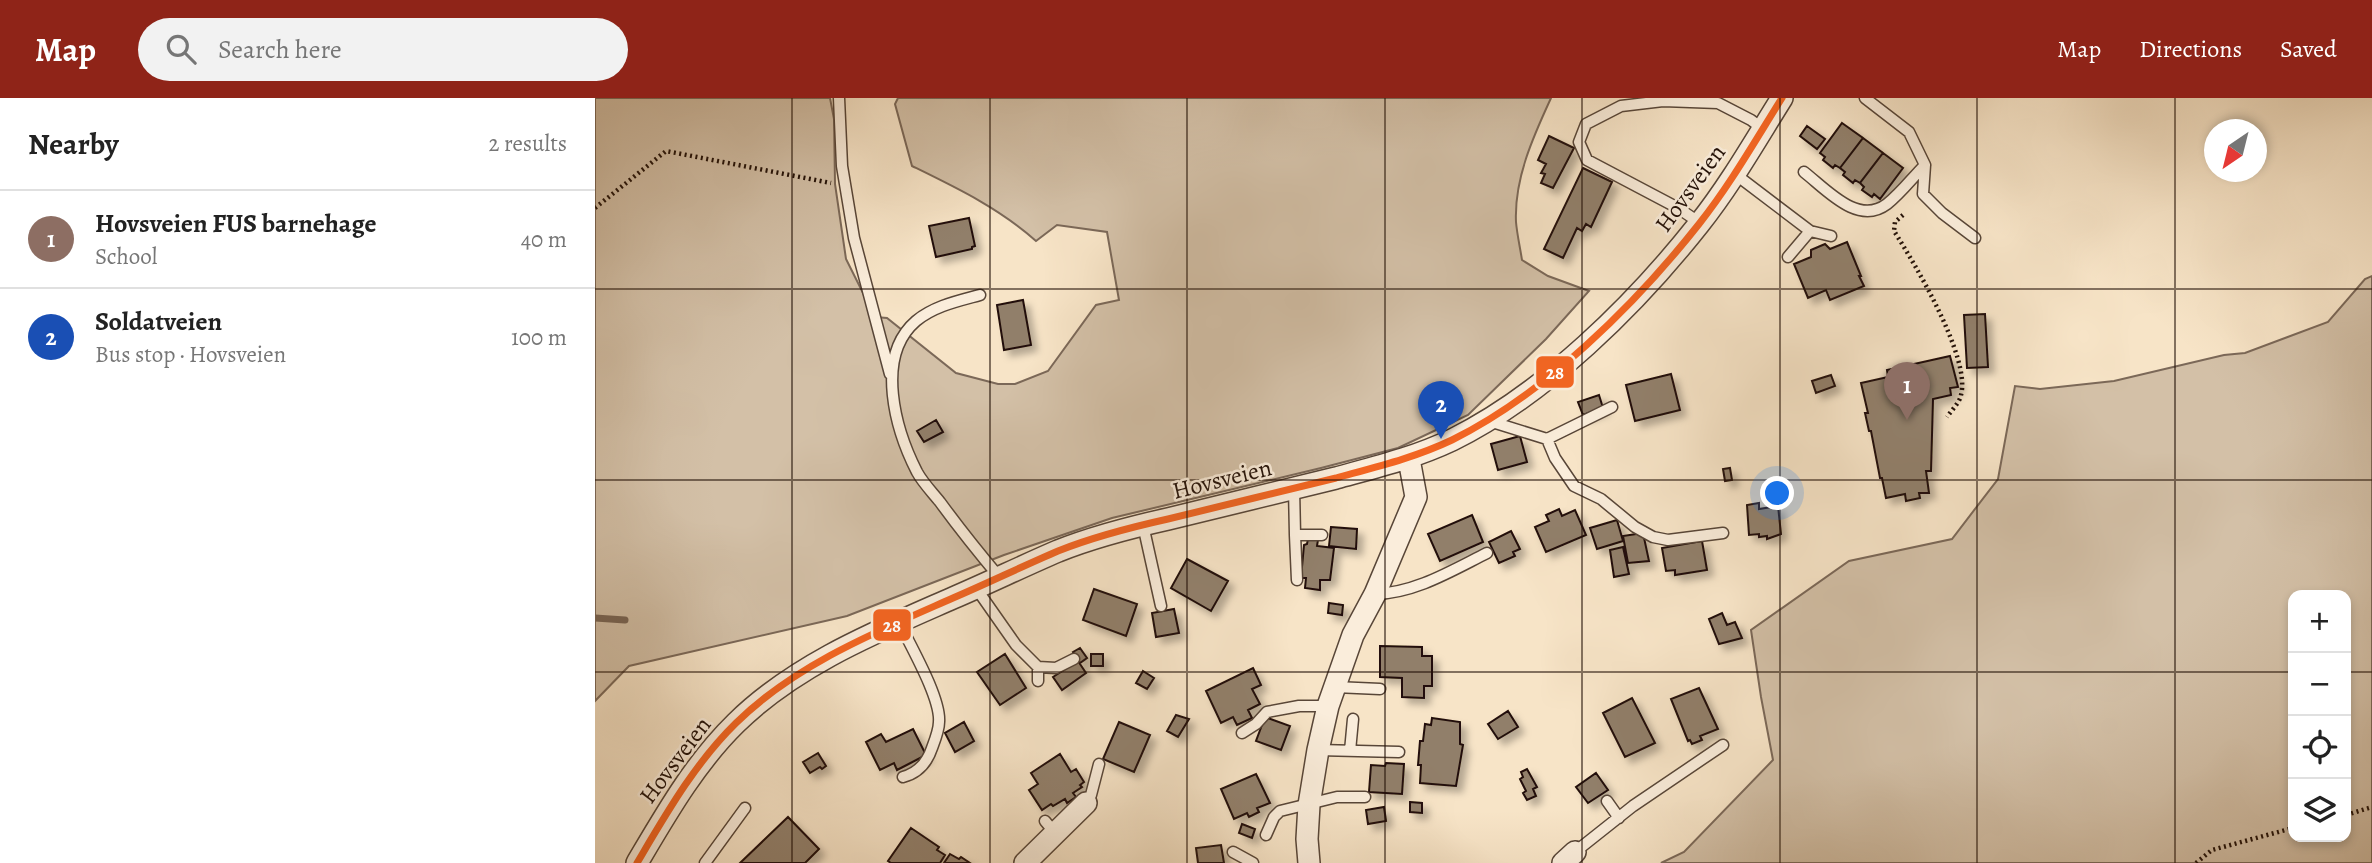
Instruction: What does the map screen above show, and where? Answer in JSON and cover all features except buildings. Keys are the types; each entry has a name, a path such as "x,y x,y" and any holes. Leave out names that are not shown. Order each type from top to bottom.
{"street":[{"name":"Hovsveien","path":"637,863 674,801 710,751 739,721 797,676 844,648 1061,550 1143,525 1409,459 1486,420 1557,370 1621,312 1661,269 1700,223 1735,174 1781,98"},
{"path":"1309,863 1309,805 1318,750 1331,697 1353,635 1375,594 1416,496 1409,459"},
{"path":"1025,863 1050,827 1086,803"}],"lane":[{"path":"839,98 842,166 854,238 892,380 900,435 918,474 1000,578"},
{"path":"1865,98 1909,132 1925,165 1923,194 1942,213 1975,237"},
{"path":"1700,223 1678,208 1587,160 1579,142 1586,124 1622,106 1663,101 1718,103 1763,129"},
{"path":"1804,172 1854,210 1871,213 1887,204 1925,165"},
{"path":"1735,174 1810,231 1831,236"},
{"path":"1788,257 1810,231"},
{"path":"892,380 895,357 903,336 916,321 946,304 980,295"},
{"path":"1486,420 1547,439 1612,407"},
{"path":"1547,439 1555,458 1574,486 1601,499 1635,527 1653,537 1668,540 1723,533"},
{"path":"1294,488 1297,580"},
{"path":"1143,525 1161,606"},
{"path":"1295,535 1322,535"},
{"path":"1375,594 1395,593 1440,576 1487,553"},
{"path":"976,588 1016,645 1038,667 1056,668 1074,659"},
{"path":"899,622 937,706 939,722 928,758 915,774 903,777"},
{"path":"1038,667 1038,681"},
{"path":"1242,733 1256,724 1267,712 1380,689"},
{"path":"1350,751 1353,719"},
{"path":"1569,858 1619,817 1723,745"},
{"path":"1318,750 1399,752"},
{"path":"1086,803 1091,795 1098,764"},
{"path":"1266,835 1274,817 1280,811 1336,796 1365,797"},
{"path":"1607,801 1619,817"},
{"path":"705,863 745,808"},
{"path":"1233,852 1253,863"}],"path":[{"path":"595,208 666,151 835,184"},
{"path":"1923,194 1895,222 1894,231 1916,266 1963,370 1961,396 1947,417"},
{"path":"2351,813 2372,807"},
{"path":"2196,863 2212,850 2288,829"}],"shaded area":[{"path":"595,98 830,98 834,119 835,184 846,259 875,317 887,318 956,373 998,384 1015,384 1048,371 1096,305 1119,300 1107,232 1057,225 1036,241 992,209 912,166 895,104 898,98 1551,98 1531,143 1518,190 1516,222 1522,260 1548,276 1589,291 1546,339 1468,415 1398,448 1112,518 1004,555 847,616 629,666 595,701"},
{"path":"2372,276 2372,863 1661,863 1684,852 1773,760 1751,630 1849,561 1952,539 1998,479 2015,386 2040,389 2114,381 2224,355 2245,353 2328,322 2365,279"}],"waterway":[{"path":"595,618 625,620"}],"transit line":[{"name":"28","path":"637,863 682,790 721,738 759,702 811,666 839,651 1071,546 1127,529 1380,466 1438,446 1487,421 1554,373 1586,345 1674,255 1721,194 1782,98"}],"place":[{"name":"Hovsveien FUS barnehage","path":"1907,420"},
{"name":"Soldatveien","path":"1441,439"}]}
